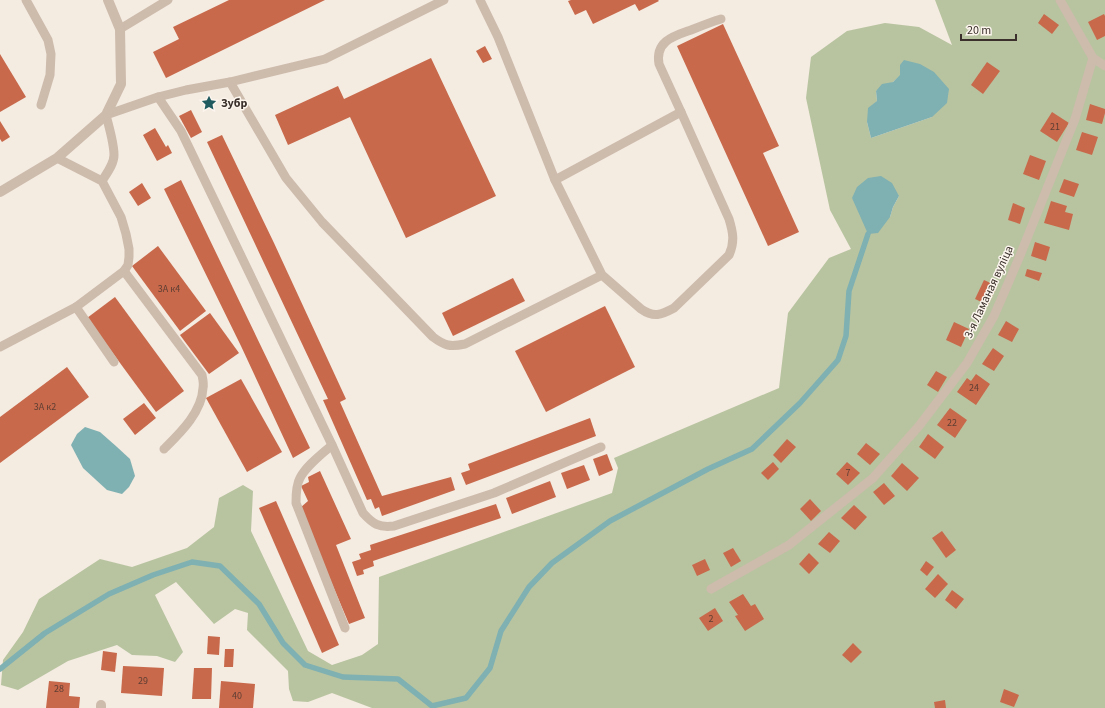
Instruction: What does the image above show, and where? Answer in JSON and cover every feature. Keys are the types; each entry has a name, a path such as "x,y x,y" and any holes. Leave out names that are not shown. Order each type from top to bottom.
{"street":[{"path":"0,192 57,158 106,115 121,84 120,29 108,0"}],"lane":[{"path":"26,0 48,40 51,54 50,75 41,105"},
{"path":"120,29 168,0"},
{"path":"102,181 110,169 114,156 112,138 106,115 186,90 230,82 326,59 444,0"},
{"path":"480,0 498,37 555,180 602,275 641,310 647,314 655,315 663,314 674,308 729,255 733,247 734,237 729,219 658,57 662,46 672,37 721,19"},
{"path":"1060,0 1093,58 1105,66"},
{"name":"3-я Ламаная вуліца","path":"711,589 789,545 873,478 919,426 967,363 994,316 1019,258 1075,119 1093,58"},
{"path":"230,82 286,178 322,222 433,337 443,345 454,346 465,344 602,275"},
{"path":"158,98 181,131 332,445 363,513 368,519 375,524 386,527 394,526 494,493 601,446"},
{"path":"555,180 682,112"},
{"path":"0,347 76,307 124,272 128,265 129,249 121,216 102,181 57,158"},
{"path":"124,272 202,376 203,388 200,401 194,413 184,428 164,449"},
{"path":"76,307 114,362"},
{"path":"332,445 310,465 300,478 296,489 296,503 344,628"}],"green space":[{"path":"935,0 1105,0 1105,708 372,708 332,693 308,702 293,701 289,689 288,671 247,630 248,613 235,609 214,624 176,582 155,595 183,652 175,662 157,656 132,655 117,645 68,661 18,690 1,685 3,660 23,632 39,599 100,559 132,567 187,548 214,527 219,498 243,485 253,491 251,531 308,651 332,665 362,655 378,644 379,577 612,493 618,468 614,458 779,388 788,313 829,258 851,249 830,210 806,98 811,57 847,31 885,23 919,27 952,45","holes":["900,65 932,117 871,138 867,122 877,101 876,91 893,82 901,75","899,196 890,217 852,198"]}],"water":[{"path":"904,60 920,64 934,72 949,89 947,103 932,117 871,138 867,122 868,108 877,101 876,91 882,84 893,82 900,75 900,65"},
{"path":"881,176 892,183 899,196 890,217 878,233 868,234 852,198 857,187 868,178"},
{"path":"85,427 100,432 130,459 135,476 129,487 122,494 107,490 83,468 71,445 77,434"}],"building":[{"path":"229,0 325,0 166,78 153,52 179,39 173,27"},
{"path":"568,1 659,1 639,11 635,4 593,24 586,10 575,15"},
{"path":"1044,14 1059,25 1052,34 1038,23"},
{"path":"1104,14 1105,36 1097,40 1088,22"},
{"path":"723,24 779,146 763,153 799,232 768,246 677,46"},
{"path":"485,46 492,59 483,63 476,51"},
{"path":"0,54 26,97 0,112"},
{"path":"431,58 496,196 406,238 350,117 288,145 275,115 338,86 344,99"},
{"path":"987,62 1000,71 983,94 971,85"},
{"path":"1090,104 1105,109 1102,124 1086,120"},
{"path":"191,110 202,132 191,138 179,116"},
{"path":"1052,112 1069,123 1057,142 1040,131"},
{"path":"0,121 10,137 2,142 0,139"},
{"path":"155,128 166,147 168,145 172,153 157,161 143,135"},
{"path":"1082,132 1098,137 1092,155 1076,150"},
{"path":"222,135 346,399 340,402 382,496 451,477 455,490 382,516 379,507 375,509 371,499 367,500 323,400 328,399 207,142"},
{"path":"1030,155 1046,161 1039,180 1023,174"},
{"path":"1064,179 1079,184 1074,197 1059,192"},
{"path":"181,180 310,448 293,458 241,346 164,189"},
{"path":"142,183 151,198 138,206 129,192"},
{"path":"1051,201 1067,206 1065,212 1073,214 1069,230 1044,223"},
{"path":"1013,203 1025,208 1020,224 1008,220"},
{"path":"1035,242 1050,247 1046,261 1031,256"},
{"path":"158,246 206,311 180,331 132,266"},
{"path":"1027,269 1042,273 1039,281 1025,276"},
{"path":"513,278 525,301 453,336 442,313"},
{"path":"984,280 997,286 988,305 975,299"},
{"path":"115,297 184,391 156,412 87,318"},
{"path":"605,306 635,367 546,412 515,351"},
{"path":"210,313 239,353 209,374 180,335"},
{"path":"1006,321 1019,329 1012,342 998,335"},
{"path":"954,322 969,329 961,347 946,340"},
{"path":"993,348 1004,356 994,371 982,364"},
{"path":"67,367 89,397 0,463 0,417"},
{"path":"936,371 947,377 938,392 927,385"},
{"path":"976,374 990,384 976,405 957,392 967,378 971,381"},
{"path":"241,379 282,452 247,472 206,398"},
{"path":"144,403 156,418 135,435 123,419"},
{"path":"950,408 967,420 955,438 937,425"},
{"path":"590,418 596,436 466,485 461,473 470,470 468,464"},
{"path":"928,434 944,447 935,459 919,447"},
{"path":"787,439 796,447 781,463 773,455"},
{"path":"866,443 880,454 870,465 857,454"},
{"path":"607,454 613,470 599,476 593,459"},
{"path":"773,462 779,469 768,480 761,473"},
{"path":"847,462 860,473 848,485 836,474"},
{"path":"902,463 919,478 907,491 891,476"},
{"path":"584,465 590,480 567,489 561,473"},
{"path":"320,471 351,539 336,545 365,618 349,624 300,508 308,501 301,486 309,482 308,477"},
{"path":"550,481 556,497 512,514 506,498"},
{"path":"884,483 895,496 884,505 873,492"},
{"path":"810,499 821,511 811,521 800,509"},
{"path":"276,501 339,645 322,653 259,508"},
{"path":"496,504 501,518 373,561 374,566 363,570 364,574 357,576 352,562 361,559 359,554 371,550 370,545"},
{"path":"854,505 867,517 855,530 841,518"},
{"path":"942,531 956,550 946,558 932,538"},
{"path":"829,532 840,541 830,553 818,544"},
{"path":"733,548 741,561 731,567 723,553"},
{"path":"809,553 819,563 809,574 799,564"},
{"path":"705,559 710,570 697,576 692,565"},
{"path":"926,561 934,567 927,576 920,570"},
{"path":"938,574 948,584 935,598 925,589"},
{"path":"952,590 964,599 956,609 945,600"},
{"path":"743,594 751,606 755,604 764,619 745,631 735,616 738,615 729,602"},
{"path":"715,608 723,621 708,631 699,618"},
{"path":"208,636 220,637 219,655 207,654"},
{"path":"853,643 862,652 851,663 842,655"},
{"path":"225,649 234,649 233,667 224,667"},
{"path":"103,651 117,653 115,672 101,670"},
{"path":"123,666 164,668 162,696 121,693"},
{"path":"194,668 212,668 211,699 192,699"},
{"path":"49,681 70,683 69,696 80,697 79,708 46,708"},
{"path":"221,681 255,684 253,708 219,708"},
{"path":"1004,689 1019,695 1014,707 1000,702"},
{"path":"945,700 946,708 935,708 934,702"}],"waterway":[{"path":"0,669 45,633 109,594 153,575 192,562 220,566 259,604 283,643 305,665 343,677 398,679 432,706 466,698 490,668 501,631 529,587 552,563 610,521 708,469 752,449 800,403 838,360 846,336 849,291 868,234"}],"place":[{"name":"Зубр","path":"209,103"}]}
